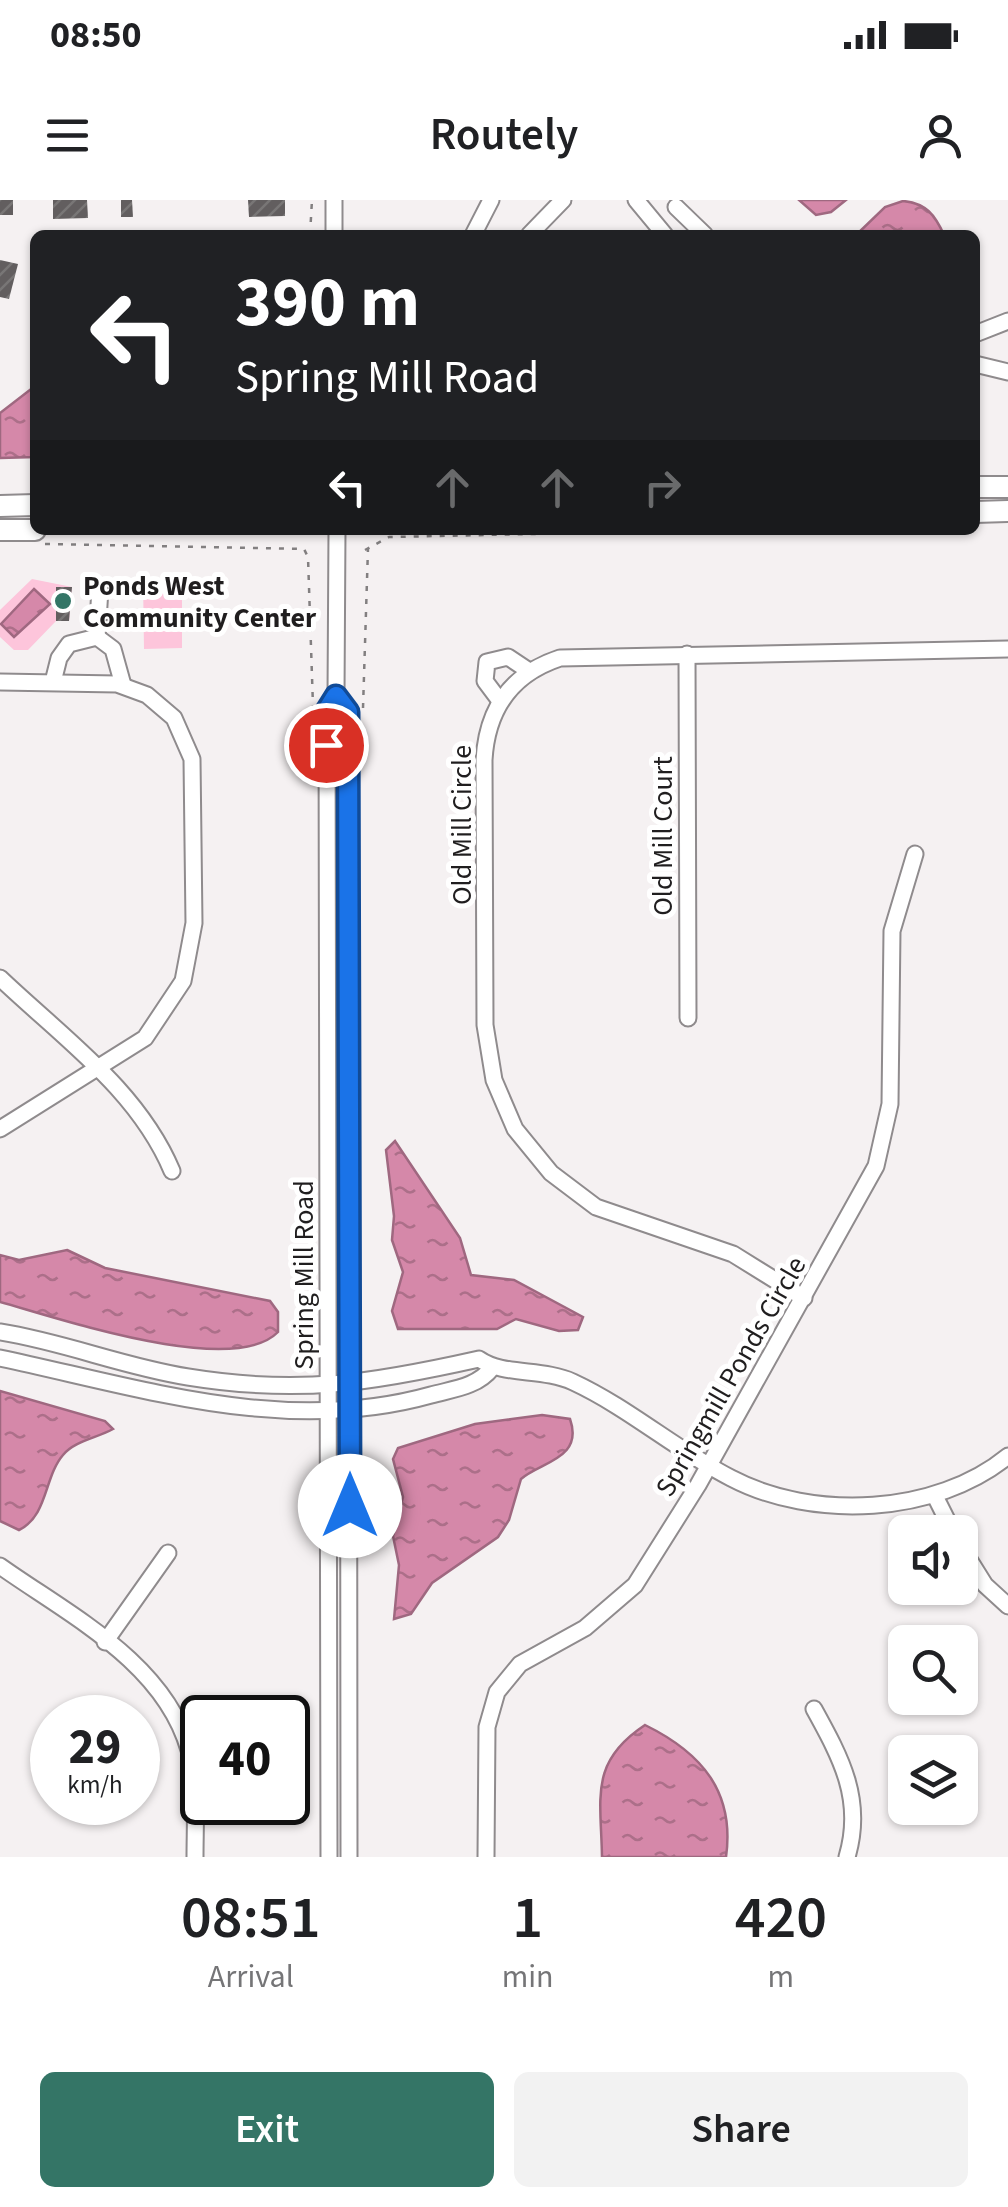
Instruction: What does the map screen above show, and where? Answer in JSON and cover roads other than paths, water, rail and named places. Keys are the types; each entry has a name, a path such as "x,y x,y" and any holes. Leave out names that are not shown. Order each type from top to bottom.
{"main road":[{"path":"980,488 1008,486"},
{"path":"0,506 30,506"},
{"path":"980,512 1008,511"},
{"path":"0,530 36,537"}],"street":[{"path":"334,200 334,230"},
{"path":"475,230 491,200"},
{"path":"535,230 563,200"},
{"path":"636,200 662,230 679,204 701,230"},
{"path":"980,332 1008,321"},
{"path":"980,365 1008,372"},
{"name":"Spring Mill Road","path":"329,1857 339,1386 326,712 336,696 337,535"},
{"path":"97,637 100,589"},
{"path":"54,682 59,658 69,644 97,637"},
{"path":"97,637 113,649 124,685"},
{"name":"Old Mill Circle","path":"804,1298 733,1254 596,1207 550,1173 515,1130 494,1080 485,1025 486,736 500,701 529,671 560,658 1008,648"},
{"name":"Old Mill Court","path":"686,654 688,1018"},
{"path":"500,701 485,681 487,662 508,657 529,671"},
{"path":"0,682 124,685 162,706 189,745 194,778 194,923 188,965 170,1007 145,1038 100,1070 0,1129"},
{"name":"Springmill Ponds Circle","path":"486,1857 487,1727 498,1692 520,1664 618,1604 654,1557 866,1186 884,1142 890,1104 892,931 916,854"},
{"path":"0,978 144,1116 172,1171"},
{"path":"0,1332 190,1378 339,1386 478,1358 492,1368 534,1369 569,1379 708,1465 751,1487 805,1500 883,1503 934,1496 975,1480 1008,1456"},
{"path":"0,1358 190,1402 339,1410 394,1405 482,1380 492,1368"},
{"name":"Spring Mill Road","path":"339,1410 350,1857"},
{"path":"934,1496 944,1515"},
{"path":"105,1642 168,1553"},
{"path":"0,1566 105,1642 160,1692 188,1748 195,1798 195,1857"},
{"path":"978,1576 1008,1606"},
{"path":"814,1709 852,1788 854,1825 847,1857"}],"water":[{"path":"799,200 846,200 831,212 816,215"},
{"path":"903,201 918,204 929,211 941,230 861,230 885,207"},
{"path":"30,390 30,457 0,458 0,413"},
{"path":"34,589 50,604 14,637 1,624"},
{"path":"395,1141 460,1238 471,1275 514,1280 583,1317 578,1330 559,1331 516,1319 497,1329 398,1329 392,1311 403,1272 392,1240 394,1216 386,1150"},
{"path":"67,1250 105,1268 270,1301 278,1312 278,1332 256,1345 224,1349 186,1347 102,1331 0,1302 0,1255 19,1260"},
{"path":"0,1391 105,1421 113,1429 79,1443 63,1455 41,1506 19,1530 0,1521"},
{"path":"542,1415 570,1419 573,1432 566,1451 521,1479 509,1520 498,1537 432,1583 411,1614 394,1619 399,1565 393,1536 403,1497 393,1459 398,1448 475,1424"},
{"path":"645,1725 683,1748 710,1777 725,1813 726,1857 602,1857 602,1782 615,1753"}],"place":[{"name":"Ponds West Community Center","path":"63,601"}]}
